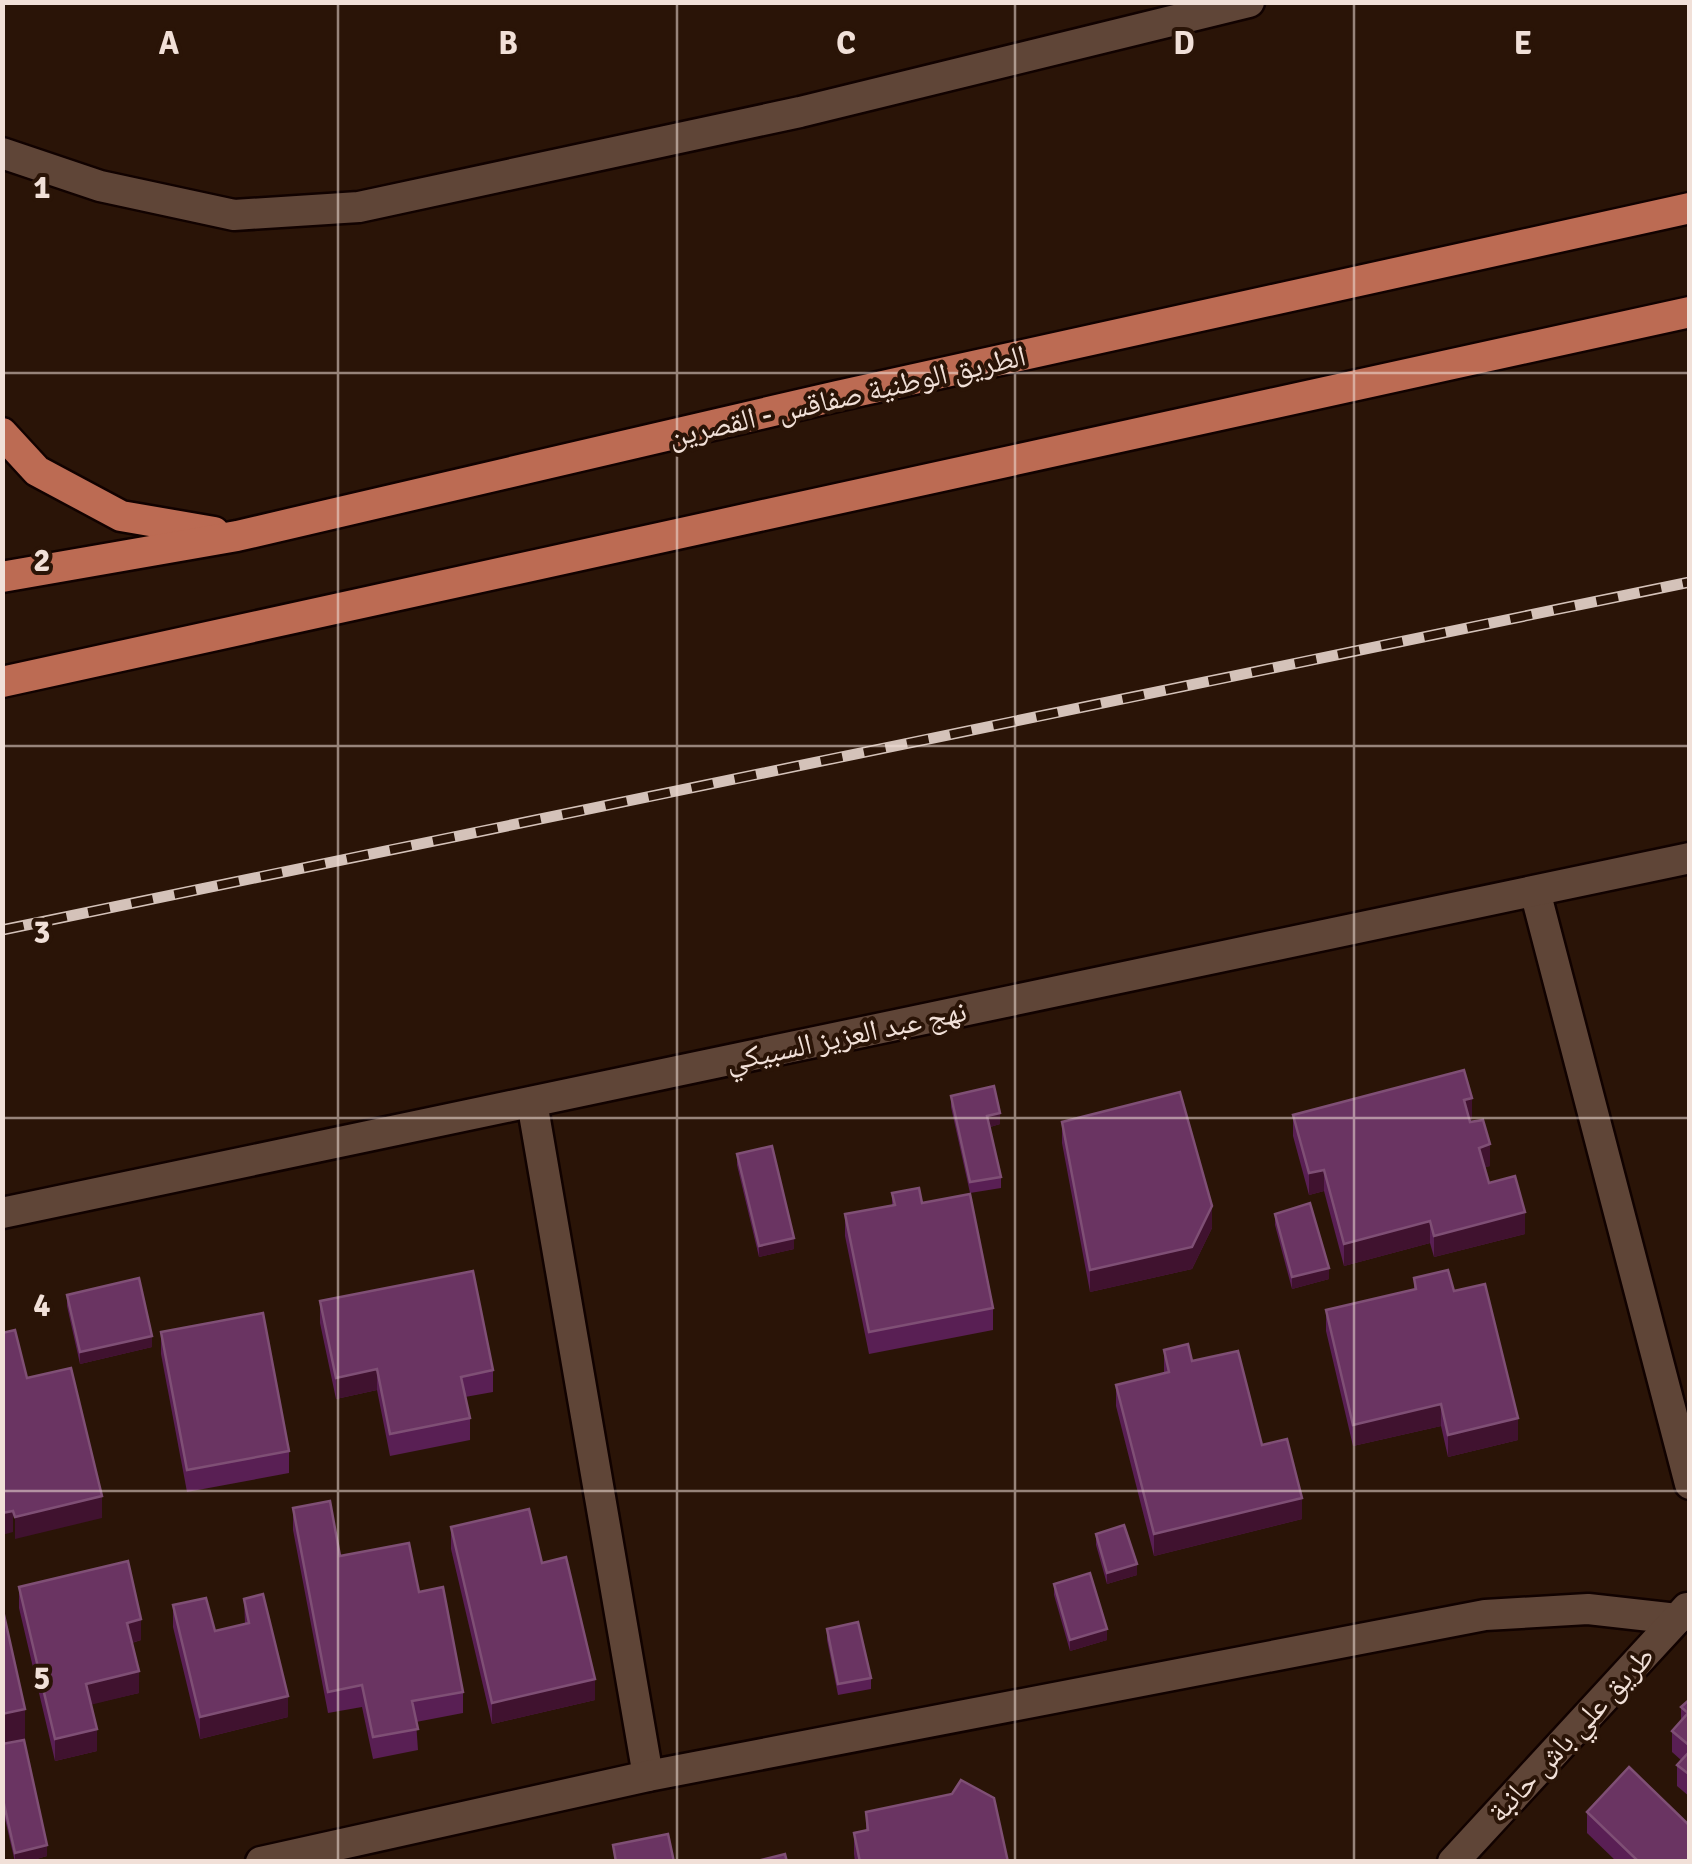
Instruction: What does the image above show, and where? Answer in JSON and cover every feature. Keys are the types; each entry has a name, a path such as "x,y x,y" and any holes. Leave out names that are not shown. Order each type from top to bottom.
{"main road":[{"name":"الطريق الوطنية صفاقس - القصرين","path":"2,577 237,536 876,387 1690,208"},
{"path":"2,682 1690,312"},
{"path":"2,434 37,471 121,516 237,536"}],"street":[{"path":"2,152 100,186 234,215 359,207 800,112 1248,2"},
{"name":"نهج عبد العزيز السبيكي","path":"2,1213 1690,858"},
{"path":"1535,890 1690,1484"},
{"path":"532,1102 648,1776"},
{"path":"261,1862 648,1776 1485,1615 1588,1609 1683,1613"},
{"name":"طريق علي باش حانبة","path":"1453,1862 1683,1613"}],"building":[{"path":"1464,1070 1472,1098 1464,1100 1470,1122 1483,1120 1490,1144 1479,1148 1489,1183 1515,1176 1525,1212 1434,1236 1430,1221 1344,1244 1324,1170 1309,1173 1293,1115"},
{"path":"994,1086 1000,1113 987,1116 1001,1177 970,1182 951,1096"},
{"path":"1180,1092 1212,1206 1192,1247 1090,1270 1062,1122"},
{"path":"772,1146 794,1238 759,1246 737,1154"},
{"path":"919,1188 922,1203 970,1194 993,1308 869,1332 845,1214 895,1205 892,1193"},
{"path":"1310,1203 1329,1268 1292,1277 1275,1214"},
{"path":"1448,1270 1454,1291 1485,1284 1518,1418 1448,1435 1441,1404 1353,1425 1326,1310 1416,1289 1414,1278"},
{"path":"473,1271 493,1370 461,1377 470,1418 390,1434 377,1369 336,1378 320,1301"},
{"path":"139,1278 152,1336 80,1352 67,1295"},
{"path":"263,1313 289,1451 187,1470 161,1332"},
{"path":"15,1330 27,1378 71,1368 102,1496 15,1517 13,1511 2,1513 2,1333"},
{"path":"1188,1344 1192,1361 1238,1351 1262,1445 1287,1439 1302,1498 1154,1534 1116,1385 1169,1372 1164,1350"},
{"path":"330,1501 340,1556 409,1543 419,1592 443,1587 463,1692 412,1701 418,1729 373,1737 362,1685 328,1692 293,1508"},
{"path":"529,1509 542,1563 566,1557 595,1679 492,1703 451,1527"},
{"path":"1124,1525 1137,1564 1107,1573 1096,1534"},
{"path":"128,1561 141,1619 127,1623 139,1671 86,1684 97,1729 55,1739 19,1587"},
{"path":"1090,1573 1107,1629 1070,1640 1054,1584"},
{"path":"263,1594 288,1696 200,1717 173,1605 206,1598 215,1631 249,1623 244,1599"},
{"path":"2,1606 25,1709 2,1714"},
{"path":"858,1622 871,1678 838,1684 827,1629"},
{"path":"1690,1699 1690,1746 1672,1731 1688,1713 1681,1707"},
{"path":"24,1740 47,1845 15,1853 2,1795 2,1744"},
{"path":"1690,1751 1690,1775 1677,1765"},
{"path":"1629,1767 1690,1826 1690,1862 1639,1862 1587,1812"},
{"path":"961,1780 994,1798 1008,1862 860,1862 854,1833 868,1830 866,1812 952,1794"},
{"path":"668,1834 674,1862 616,1862 613,1845"},
{"path":"785,1854 787,1862 753,1862"}],"railway":[{"path":"2,930 1690,582"}]}
